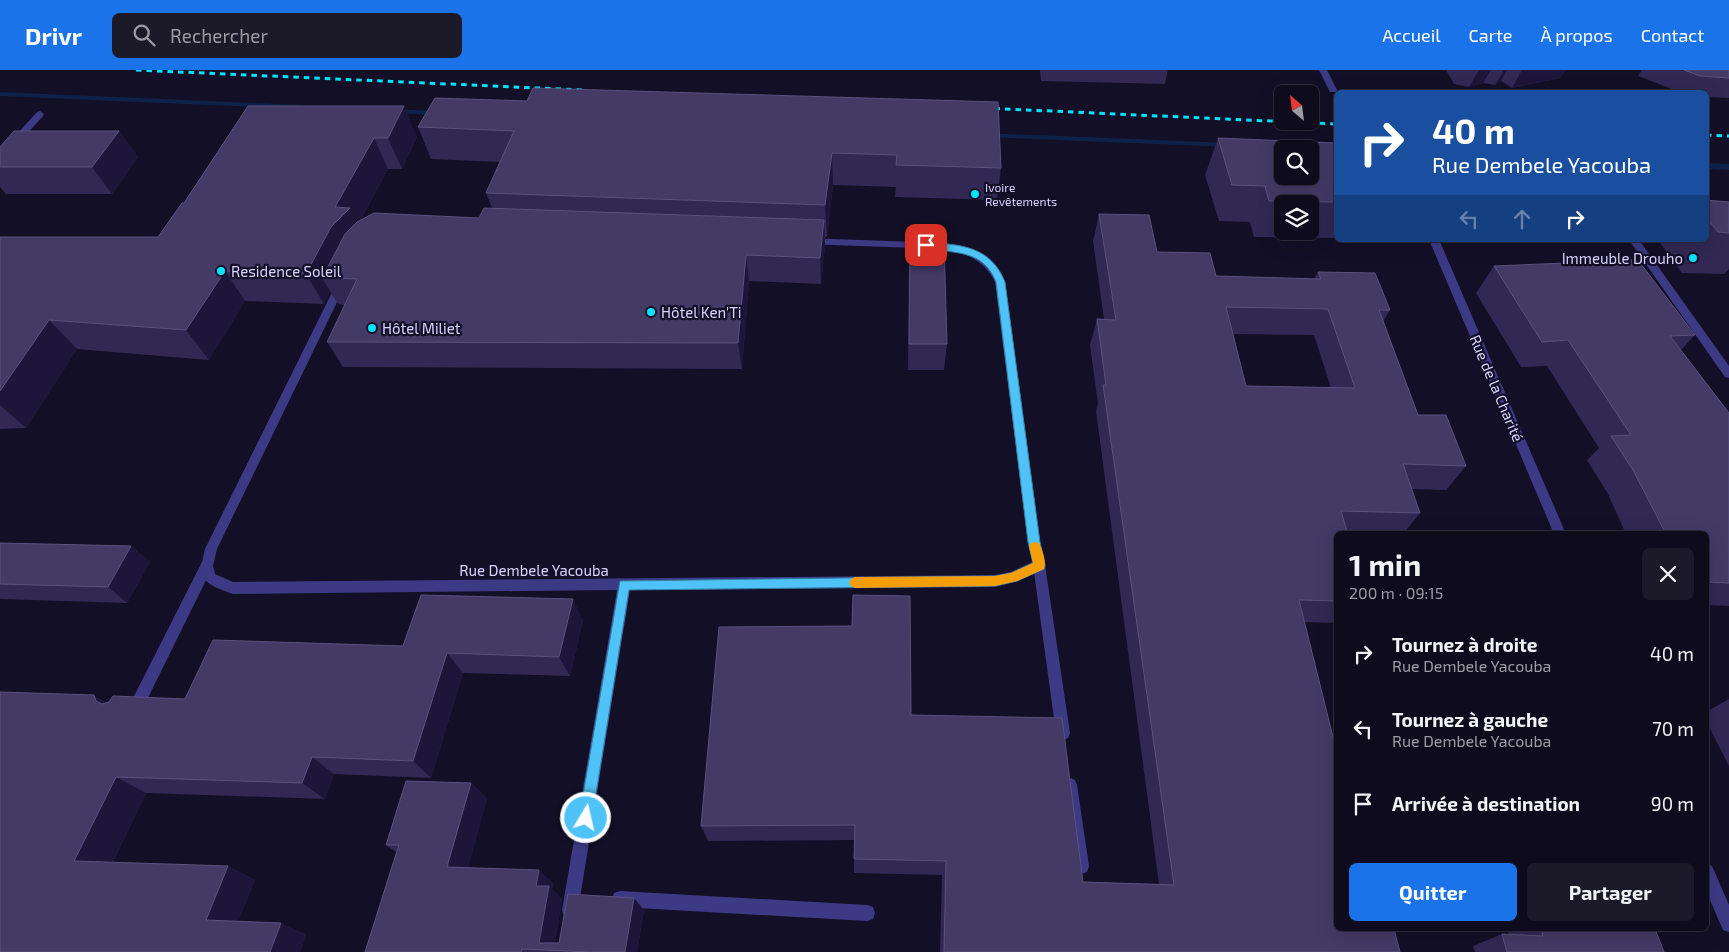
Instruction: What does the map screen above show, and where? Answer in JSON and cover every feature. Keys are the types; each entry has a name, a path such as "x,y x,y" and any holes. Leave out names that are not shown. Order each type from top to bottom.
{"street":[{"path":"1323,70 1333,90"},
{"path":"0,159 40,114"},
{"path":"132,714 207,566 211,549 354,258 361,248 377,236 394,230 414,227 946,246 964,249 983,258 995,268 1000,282 1034,542 1039,565 1065,749"},
{"name":"Rue de la Charité","path":"1434,242 1559,531"},
{"path":"1635,242 1729,374"},
{"name":"Rue Dembele Yacouba","path":"207,566 209,577 233,588 995,581 1013,578 1039,565"},
{"path":"568,924 624,585"},
{"path":"1068,769 1081,866"},
{"path":"1709,879 1729,924"},
{"path":"573,896 867,913"}],"building":[{"path":"1684,70 1729,70 1729,78 1700,76"},
{"path":"533,88 998,102 1001,168 896,165 897,155 832,153 825,205 486,193 514,131 418,127 435,98 527,101"},
{"path":"248,106 404,106 388,138 374,138 335,207 350,208 331,227 306,274 225,271 186,330 49,320 0,391 0,237 158,237 182,203 184,203"},
{"path":"14,131 119,131 92,167 0,167 0,147"},
{"path":"1218,138 1274,140 1274,185 1319,185 1319,142 1334,143 1334,202 1319,202 1319,195 1274,195 1274,201 1269,201 1265,186 1232,185"},
{"path":"1709,200 1729,202 1729,233 1718,232 1709,221"},
{"path":"484,208 824,220 820,258 746,255 738,343 327,342 357,279 322,278 345,234 357,222 374,213 479,218"},
{"path":"1099,214 1149,215 1157,252 1210,253 1216,276 1321,279 1318,272 1375,273 1390,310 1379,310 1418,415 1446,415 1466,466 1403,464 1420,513 1341,511 1347,531 1334,531 1334,601 1299,600 1334,741 1334,931 1395,931 1400,952 944,952 946,861 854,859 855,825 701,826 719,627 852,626 853,595 910,596 911,715 1062,718 1083,882 1174,885 1103,385 1106,385 1097,319 1116,320","holes":["1226,307 1328,309 1355,388 1246,386"]},
{"path":"910,240 944,242 947,344 909,344"},
{"path":"1638,260 1695,335 1670,336 1729,413 1729,583 1709,582 1709,531 1664,531 1633,470 1611,436 1631,435 1568,340 1542,342 1494,266"},
{"path":"0,543 131,546 108,587 0,584"},
{"path":"421,595 573,599 559,657 447,653 413,761 312,757 302,783 116,777 74,861 228,866 206,920 281,923 270,952 0,952 0,692 94,695 96,701 102,704 109,702 113,696 185,699 213,640 403,646"},
{"path":"406,781 471,783 447,867 539,870 536,886 549,886 539,943 559,943 568,894 634,898 625,952 522,949 521,952 365,952 399,845 386,845"},
{"path":"1542,931 1656,931 1664,952 1507,952 1502,934 1543,936"}],"waterway":[{"path":"0,94 300,107"},
{"path":"391,111 440,113"},
{"path":"986,135 1230,145"},
{"path":"1709,166 1729,167"}],"railway":[{"path":"136,70 582,90"},
{"path":"984,108 1334,124"},
{"path":"1709,135 1729,136"}],"slow traffic":[{"path":"855,583 995,581 1013,578 1039,565 1035,546"}],"place":[{"name":"Ivoire Revêtements","path":"975,194"},
{"name":"Immeuble Drouho","path":"1693,258"},
{"name":"Residence Soleil","path":"221,271"},
{"name":"Hôtel Ken'Ti","path":"651,312"},
{"name":"Hôtel Miliet","path":"372,328"}],"route":[{"path":"586,818 624,585 995,581 1013,578 1039,565 1034,542 1000,282 995,268 983,258 964,249 926,245"}]}
